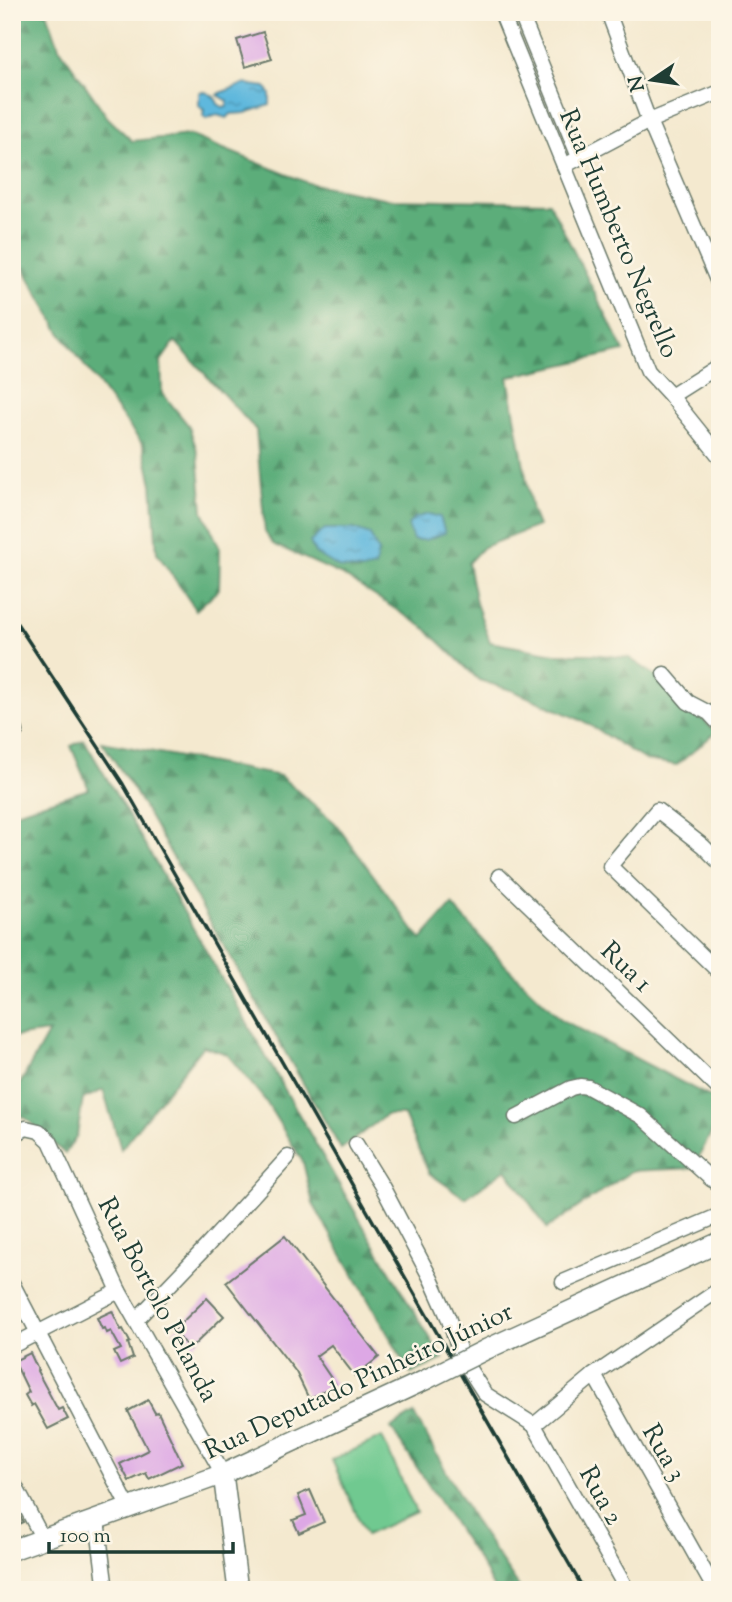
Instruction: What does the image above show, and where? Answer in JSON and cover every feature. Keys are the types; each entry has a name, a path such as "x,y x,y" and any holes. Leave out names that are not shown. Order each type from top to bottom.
{"street":[{"name":"Rua Humberto Negrello","path":"501,12 648,371 720,457"},
{"name":"Rua Humberto Negrello","path":"520,12 579,157"},
{"path":"608,12 649,121 720,287"},
{"path":"564,166 649,121 720,92"},
{"path":"671,396 720,365"},
{"path":"664,674 688,702 709,713 720,725"},
{"path":"720,863 657,810 610,866 720,973"},
{"name":"Rua 1","path":"499,876 720,1090"},
{"path":"516,1116 575,1087 588,1087 642,1116 711,1179 720,1184"},
{"name":"Rua Bortolo Pelanda","path":"12,1136 26,1128 38,1131 50,1141 119,1291 223,1474 238,1590"},
{"path":"356,1144 383,1188 431,1279 462,1358 485,1394 534,1425 594,1375 720,1289"},
{"path":"136,1320 288,1157"},
{"path":"563,1282 720,1215"},
{"name":"Rua Deputado Pinheiro Júnior","path":"12,1550 223,1474 720,1242"},
{"path":"12,1283 129,1508"},
{"path":"12,1346 119,1291"},
{"name":"Rua 3","path":"594,1375 715,1590"},
{"name":"Rua 2","path":"534,1425 627,1590"},
{"path":"12,1480 43,1539"},
{"path":"97,1520 106,1590"}],"green space":[{"path":"12,12 47,12 59,47 108,118 132,141 189,135 308,183 389,199 549,202 624,351 508,377 532,511 538,526 483,547 468,563 476,603 490,642 555,654 629,658 659,678 716,732 677,765 645,760 583,721 514,691 479,680 425,628 342,575 273,544 265,532 256,430 175,341 161,361 162,393 189,426 198,454 203,511 220,549 219,589 196,610 157,553 152,484 143,445 61,334 12,248"},
{"path":"84,740 351,1205 443,1359 411,1374 313,1204 303,1162 265,1100 227,1054 203,1046 121,1149 103,1090 83,1099 77,1135 65,1154 26,1118 12,1113 12,1098 49,1032 12,1037 12,813 89,789 71,746"},
{"path":"102,742 280,776 335,823 421,940 452,905 505,965 562,1020 720,1102 720,1116 693,1168 632,1171 547,1228 506,1169 465,1198 429,1173 404,1115 386,1115 341,1149 134,790"},
{"path":"414,1414 474,1521 521,1590 495,1590 391,1428"},
{"path":"382,1437 416,1512 366,1535 332,1460"}],"water":[{"path":"242,84 266,87 270,94 270,105 245,113 231,114 227,118 217,115 206,119 203,116 204,110 199,106 199,93 202,91 210,94 218,104 227,107 228,101 218,95"},
{"path":"429,514 440,517 445,533 425,540 413,540 408,525 414,518"},
{"path":"325,529 353,529 370,535 378,551 375,567 362,570 340,568 315,553 310,542"}],"building":[{"path":"263,32 272,59 245,67 237,40"},
{"path":"285,1236 379,1357 355,1376 331,1345 316,1356 335,1384 309,1399 296,1372 226,1282"},
{"path":"207,1298 224,1316 190,1349 173,1331"},
{"path":"112,1311 130,1342 128,1343 133,1358 120,1364 114,1352 121,1349 111,1331 107,1333 105,1328 102,1329 97,1318"},
{"path":"30,1353 58,1410 62,1408 68,1419 48,1429 34,1404 31,1406 25,1395 29,1392 14,1361"},
{"path":"148,1400 155,1413 158,1412 182,1463 149,1479 146,1473 129,1481 120,1464 148,1450 128,1411"},
{"path":"310,1490 324,1522 299,1533 293,1520 306,1515 298,1495"},
{"path":"12,1501 23,1522 12,1527"}],"railway":[{"path":"12,616 123,784 584,1590"}]}
